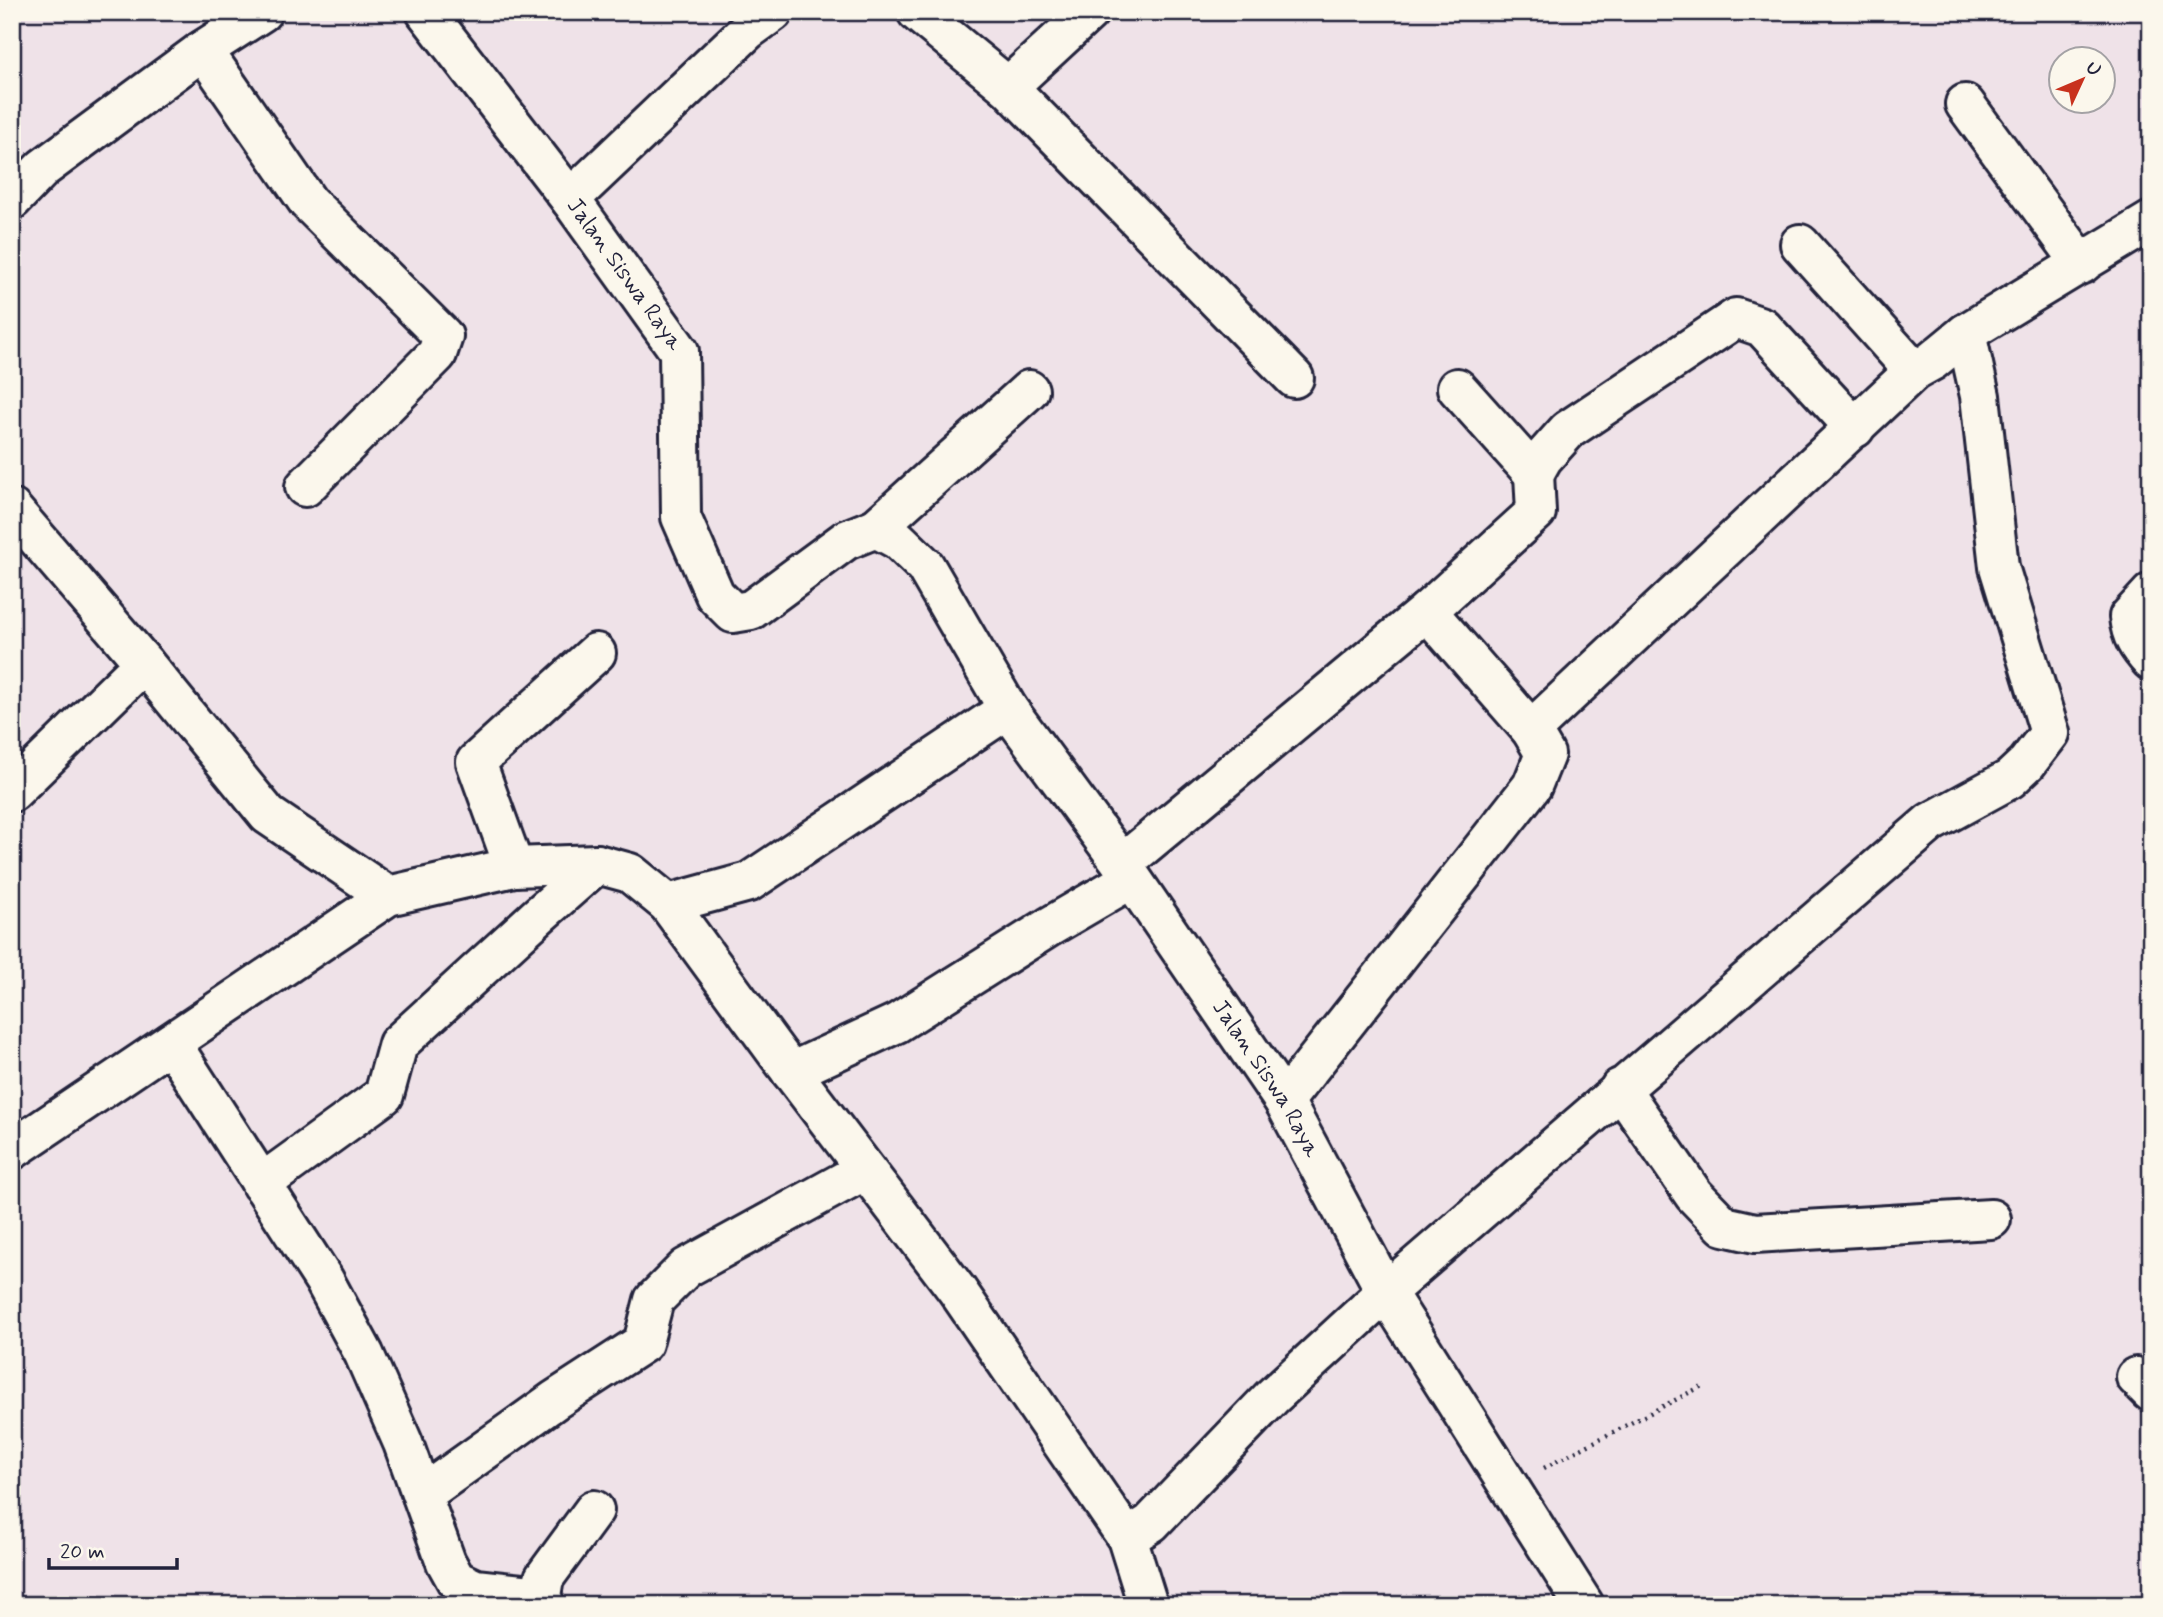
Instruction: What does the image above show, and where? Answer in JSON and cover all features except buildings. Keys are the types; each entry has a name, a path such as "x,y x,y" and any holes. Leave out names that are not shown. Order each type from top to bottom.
{"street":[{"path":"12,200 43,168 203,50 262,12"},
{"name":"Jalan Siswa Raya","path":"426,12 570,199 679,351 681,517 715,595 733,613 751,610 846,540 876,528 898,540 925,566 1008,709 1126,872 1284,1101 1386,1292 1584,1605"},
{"path":"570,199 748,30 773,12"},
{"path":"917,12 1008,87 1294,379"},
{"path":"1008,87 1089,12"},
{"path":"203,50 308,202 443,336 437,354 305,487"},
{"path":"1965,104 2082,264"},
{"path":"1531,730 1914,372 1966,333 2151,220"},
{"path":"1800,244 1914,372"},
{"path":"791,1072 897,1023 1049,927 1126,872 1427,611 1536,512 1534,474 1543,458 1568,430 1736,318 1762,327 1855,428"},
{"path":"1127,1538 1151,1522 1272,1396 1386,1292 1931,822 2010,779 2027,763 2050,733 1999,567 1980,396 1966,333"},
{"path":"1457,388 1534,474"},
{"path":"876,528 1029,390"},
{"path":"12,509 144,663 268,815 388,896"},
{"path":"2151,593 2129,617 2130,630 2137,645 2151,661"},
{"path":"1284,1101 1532,786 1545,754 1531,730 1427,611"},
{"path":"514,867 476,762 596,653"},
{"path":"12,792 144,663"},
{"path":"668,904 749,882 1008,709"},
{"path":"261,1184 384,1095 398,1044 597,864"},
{"path":"12,1150 388,896 514,867 597,864 630,873 668,904 791,1072 957,1290 1127,1538 1148,1605"},
{"path":"171,1043 324,1280 364,1354 403,1443 446,1562 456,1580 475,1589 543,1600 544,1578 594,1510"},
{"path":"1620,1088 1694,1195 1724,1226 1755,1233 1991,1220"},
{"path":"422,1495 555,1400 643,1343 654,1300 686,1268 865,1170"}],"path":[{"path":"1509,1486 1704,1385"}]}
